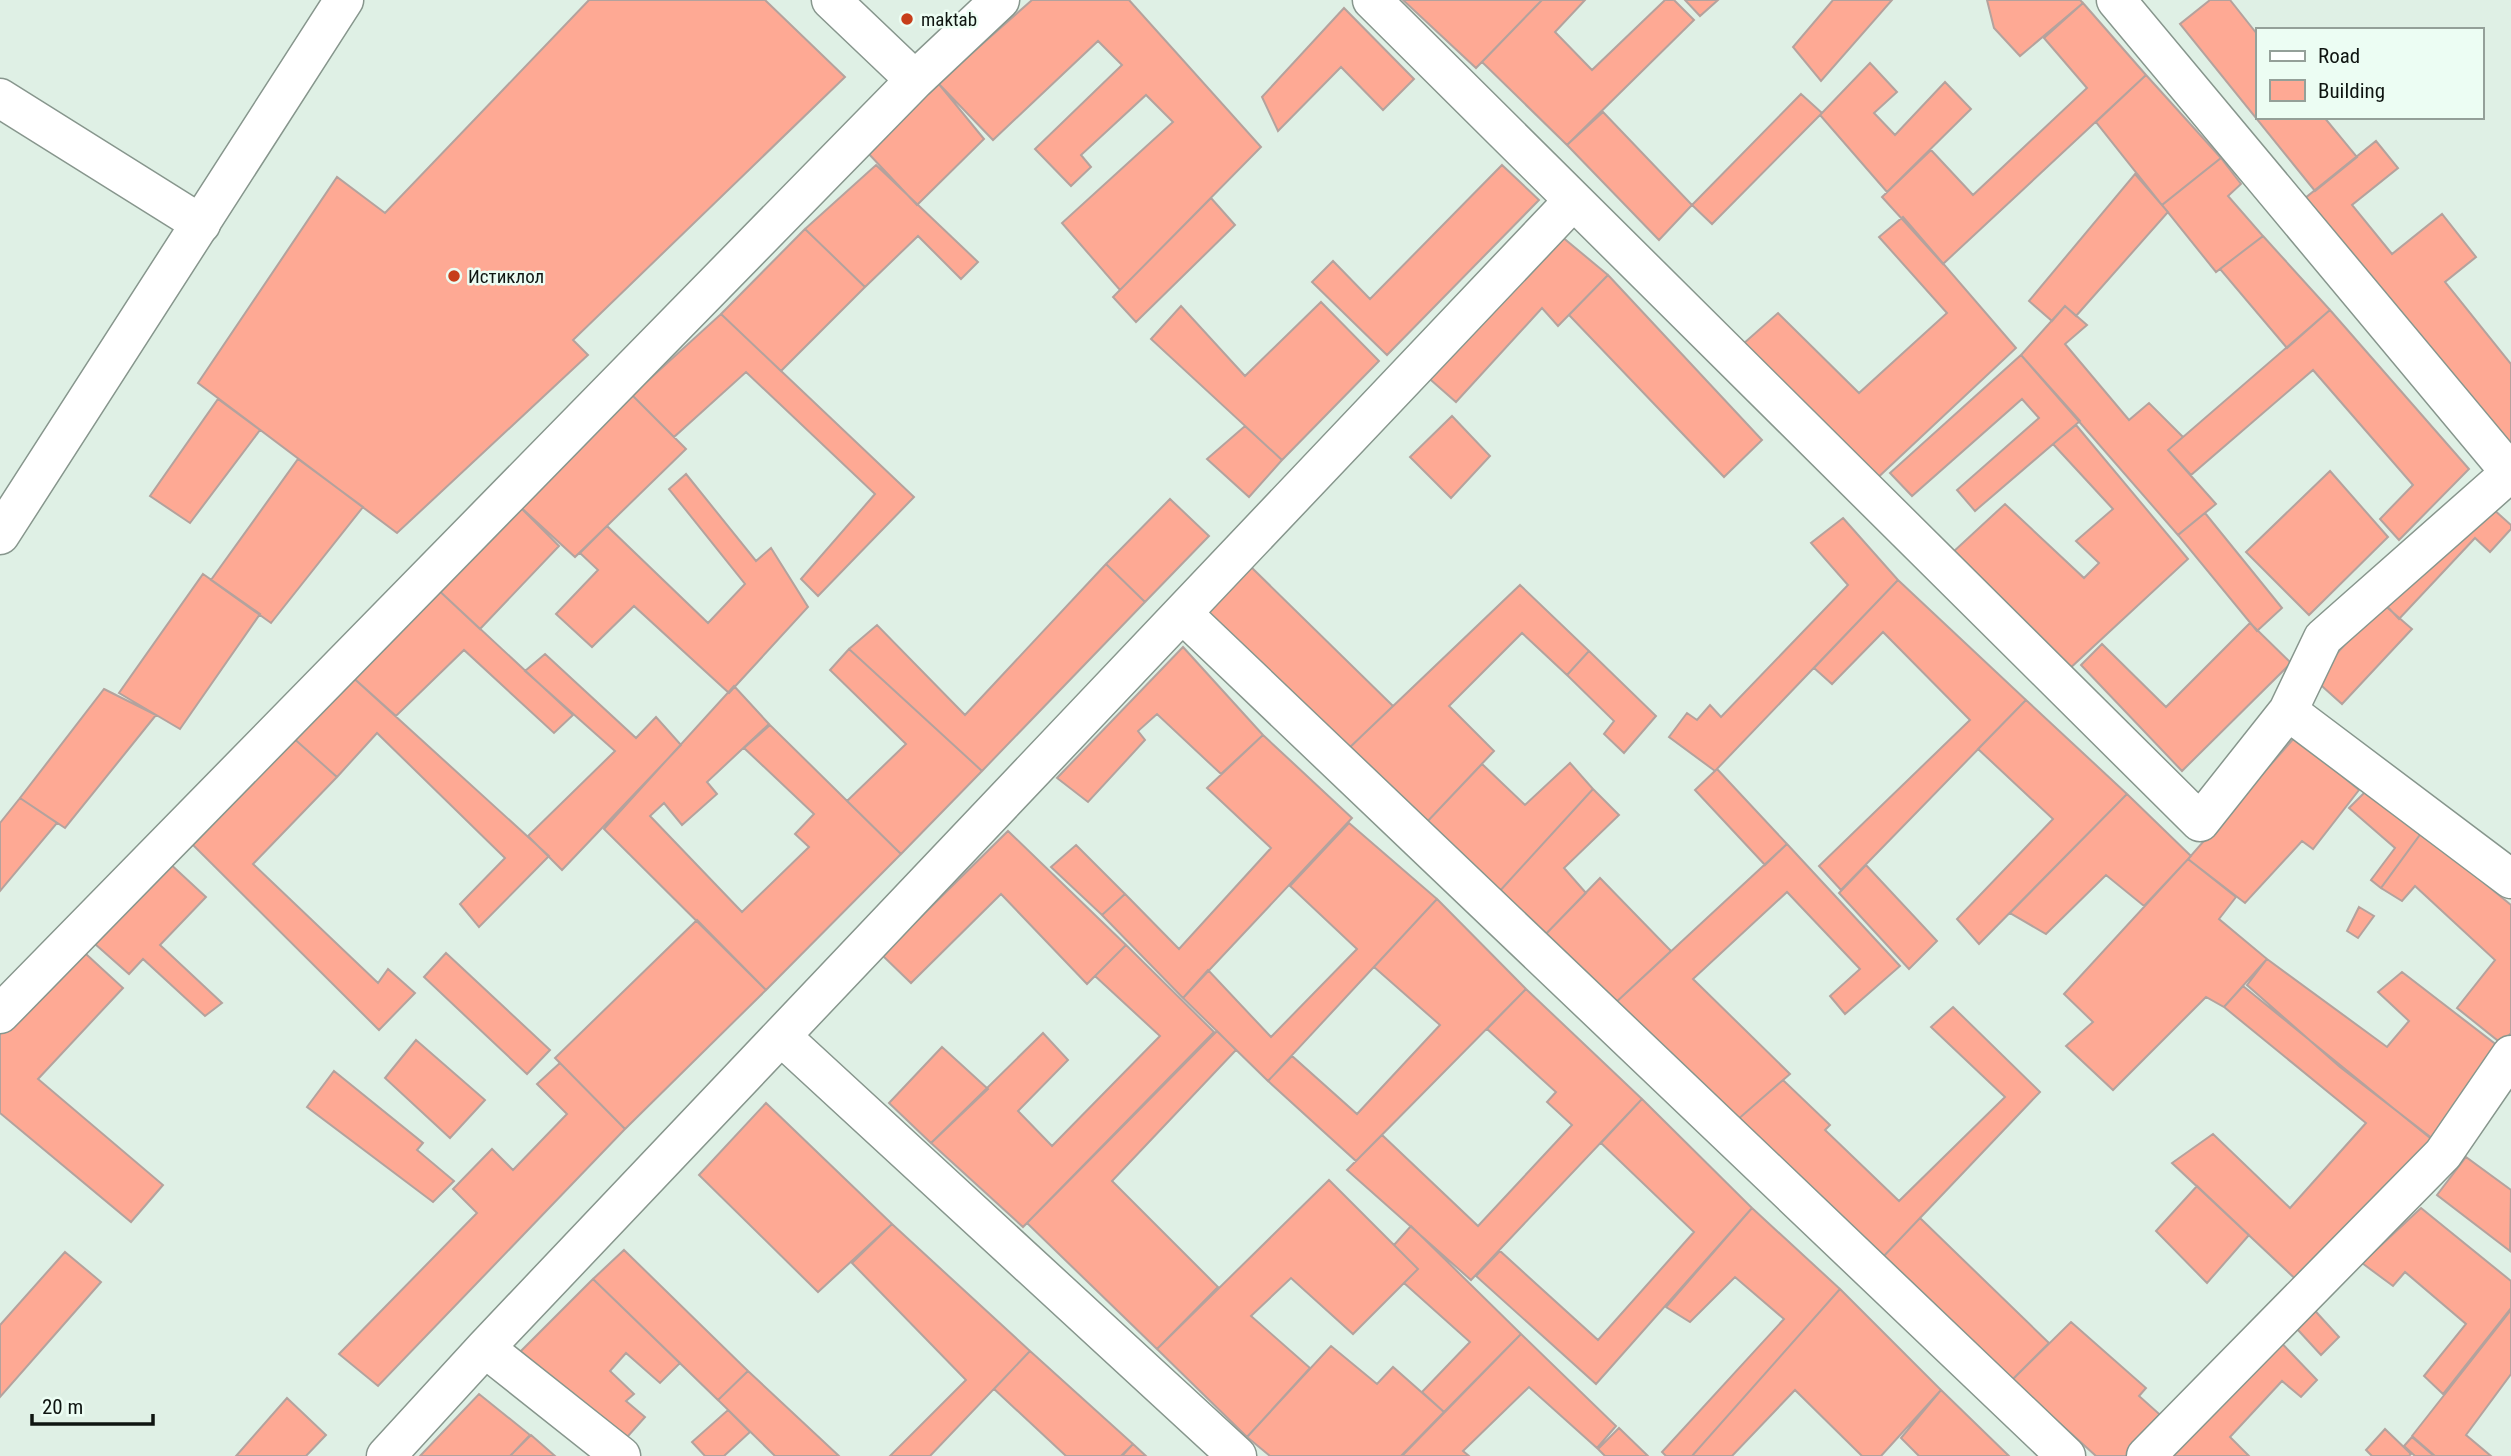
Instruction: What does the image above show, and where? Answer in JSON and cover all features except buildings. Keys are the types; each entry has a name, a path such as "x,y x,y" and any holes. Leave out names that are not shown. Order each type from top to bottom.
{"street":[{"path":"0,535 344,0"},
{"path":"831,0 915,80"},
{"path":"0,1014 915,80 1000,0"},
{"path":"1371,0 2200,822 2288,711 2323,638 2511,472 2116,0"},
{"path":"0,98 201,224"},
{"path":"386,1456 485,1348 1573,201"},
{"path":"1183,614 2066,1456"},
{"path":"2288,711 2511,879"},
{"path":"782,1037 1237,1456"},
{"path":"2146,1456 2443,1154 2511,1055"},
{"path":"485,1348 621,1456"}],"place":[{"name":"maktab","path":"907,19"},
{"name":"Истиклол","path":"454,276"}]}
